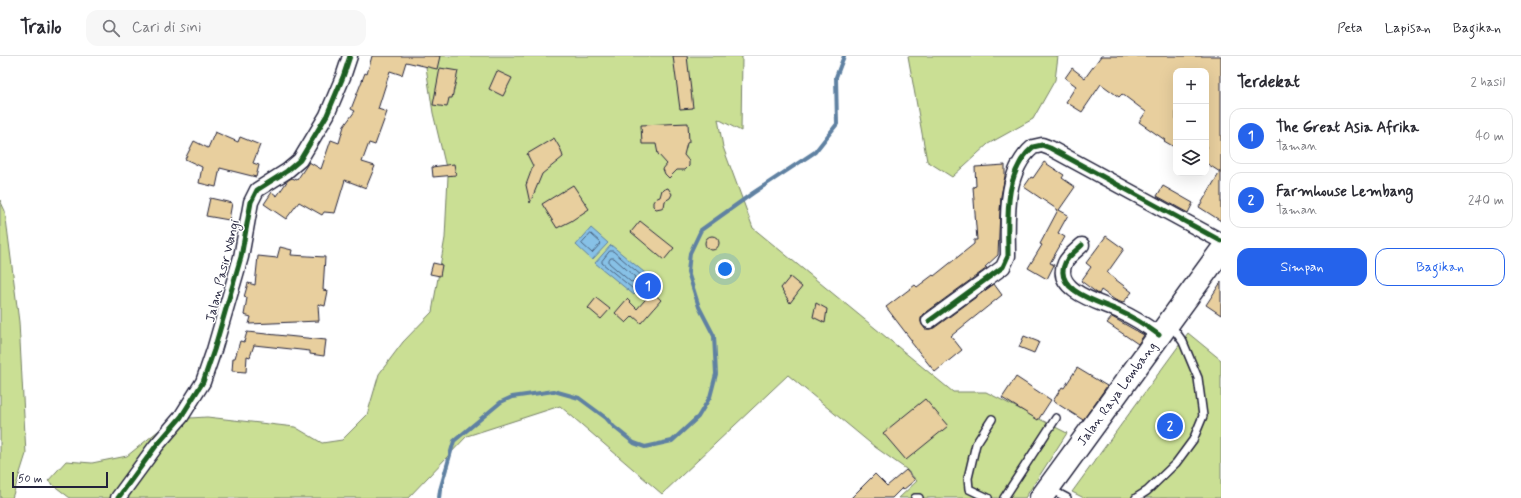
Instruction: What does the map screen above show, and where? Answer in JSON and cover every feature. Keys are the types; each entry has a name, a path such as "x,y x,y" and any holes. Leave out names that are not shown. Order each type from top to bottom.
{"main road":[{"name":"Jalan Raya Lembang","path":"1052,495 1164,328 1221,251"}],"street":[{"name":"Jalan Pasir Wangi","path":"118,498 156,446 182,417 202,382 214,350 241,258 251,202 257,190 287,171 300,160 327,115 350,56"},
{"path":"929,321 1003,267 1006,263 1008,256 1008,205 1012,179 1019,165 1033,147 1042,145 1050,148 1221,242"},
{"path":"1082,245 1065,262 1063,271 1066,283 1074,290 1091,299 1164,328"}],"lane":[{"path":"1136,498 1147,491 1176,463 1192,440 1203,416 1198,378 1183,342 1164,328"},
{"path":"1004,498 1056,418"},
{"path":"988,498 969,489 968,478 976,444 992,419"}],"green space":[{"path":"434,56 742,56 741,131 718,119 723,147 753,228 953,392 986,392 1067,433 1025,498 899,498 917,481 906,469 875,447 788,375 662,494 560,406 467,436 408,498 70,498 48,481 66,461 92,463 127,456 173,419 207,417 295,427 322,443 342,440 367,415 379,374 403,342 432,312 445,238 448,176 433,113 426,67"},
{"path":"908,56 1058,56 1055,80 1033,119 988,144 952,177 927,161"},
{"path":"0,200 5,211 19,322 26,454 12,498 0,498"},
{"path":"1188,333 1221,360 1221,498 1084,498 1072,492"}],"water":[{"path":"591,228 608,243 592,260 576,245"},
{"path":"611,245 650,277 634,295 595,263"}],"building":[{"path":"372,56 440,56 437,69 406,62 402,75 390,71 378,109 387,112 375,145 369,143 362,162 375,166 366,188 345,180 335,213 324,212 322,215 299,202 286,219 264,204 272,192 277,196 288,180 292,178 297,180 309,162 321,169 331,140 339,143 344,126 355,111 351,109 365,73 367,74"},
{"path":"673,56 687,56 693,108 680,109"},
{"path":"1101,56 1221,56 1221,221 1199,207 1220,172 1209,165 1209,68 1173,68 1173,146 1139,122 1146,112 1122,94 1119,97 1101,84 1082,112 1066,102 1076,86 1065,78 1072,68 1085,78"},
{"path":"440,68 458,71 452,98 449,98 447,107 433,105"},
{"path":"497,71 512,78 503,96 489,89"},
{"path":"688,123 689,142 687,143 684,155 689,161 689,166 685,170 677,170 669,178 663,169 667,164 658,154 656,144 642,144 641,125"},
{"path":"215,132 238,142 240,137 260,145 253,163 259,165 256,177 220,168 216,187 199,183 202,167 185,159 194,141 208,148"},
{"path":"554,138 563,157 542,174 530,203 526,185 533,166 527,154"},
{"path":"1044,162 1064,175 1062,178 1075,187 1059,210 1068,215 1058,233 1065,237 1050,263 1054,265 1047,279 1028,268 1042,245 1040,244 1058,210 1024,187 1031,177 1033,178"},
{"path":"454,164 456,175 433,177 432,167"},
{"path":"1005,165 1005,176 1001,196 998,255 985,267 987,268 924,314 921,318 921,322 925,329 934,328 994,284 1002,295 951,336 962,350 935,372 886,307 915,285 917,287 933,275 934,276 974,244 974,240 977,240 973,187 976,186 975,167"},
{"path":"573,185 589,209 557,228 542,204"},
{"path":"1163,186 1193,203 1188,213 1157,196"},
{"path":"668,188 672,194 670,198 665,201 664,207 656,209 653,206 653,202 655,199 660,197 662,190"},
{"path":"210,198 232,203 229,220 206,216"},
{"path":"640,221 674,248 664,260 631,232"},
{"path":"712,236 717,238 719,243 717,248 712,250 707,248 705,243 707,238"},
{"path":"1106,236 1124,249 1107,273 1132,292 1123,303 1115,300 1101,290 1099,294 1097,293 1081,281 1091,267 1086,263"},
{"path":"280,247 292,250 291,255 325,257 323,290 328,291 325,306 318,304 319,321 249,324 251,317 244,315 247,298 244,297 248,283 255,285 258,256 277,258"},
{"path":"433,263 442,265 440,276 430,274"},
{"path":"790,277 802,287 790,303 781,288"},
{"path":"1221,282 1221,315 1206,305"},
{"path":"652,292 661,300 641,323 633,316 626,323 615,313 627,299 637,309"},
{"path":"596,298 610,309 601,319 588,308"},
{"path":"816,303 827,309 825,323 813,317"},
{"path":"1112,317 1144,335 1138,344 1107,323"},
{"path":"247,332 326,340 324,356 310,354 310,351 254,345 250,357 247,356 246,372 232,371 233,358 235,358 240,341 244,342"},
{"path":"1024,336 1039,342 1034,353 1019,347"},
{"path":"1077,368 1107,386 1083,420 1053,401 1062,387 1064,388"},
{"path":"1016,377 1051,400 1038,420 1002,398"},
{"path":"925,399 948,426 906,460 883,433"},
{"path":"906,470 915,480 903,490 902,488 892,498 851,498 875,474 887,486"}],"waterway":[{"path":"439,498 454,441 501,402 512,397 554,391 579,398 606,418 614,427 634,443 645,447 672,441 698,417 710,397 716,374 714,336 699,307 688,272 690,253 701,230 815,152 837,124 836,77 844,56"}],"cycle path":[{"path":"118,498 156,446 181,417 203,382 214,350 241,257 251,202 257,190 287,171 300,160 327,115 350,56"},
{"path":"929,321 1003,267 1008,256 1008,213 1012,183 1016,170 1023,157 1033,147 1042,145 1050,148 1221,241"},
{"path":"1082,245 1066,260 1063,273 1066,281 1072,288 1091,300 1129,316 1159,335"}],"place":[{"name":"The Great Asia Afrika","path":"648,286"},
{"name":"Farmhouse Lembang","path":"1170,426"}]}
